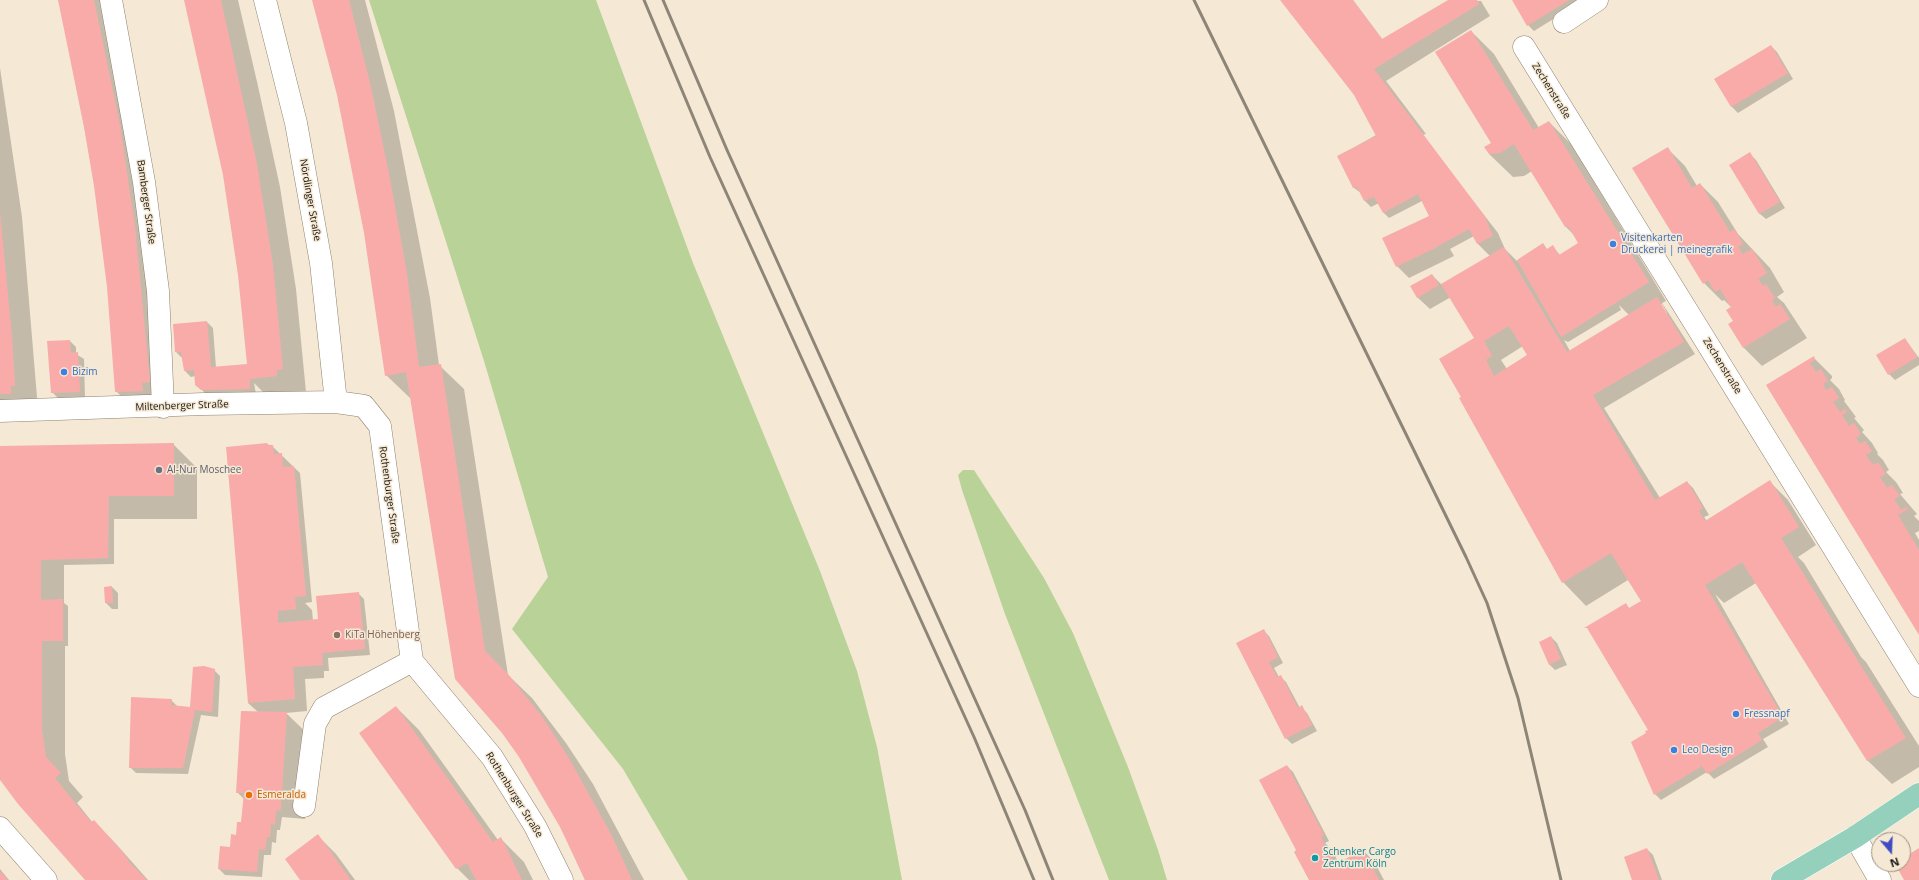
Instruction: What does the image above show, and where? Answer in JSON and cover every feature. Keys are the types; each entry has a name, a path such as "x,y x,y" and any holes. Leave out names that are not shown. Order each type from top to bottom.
{"main road":[{"path":"1782,880 1854,837 1919,794"}],"street":[{"name":"Bamberger Straße","path":"111,0 144,182 158,291 163,407"},
{"name":"Nördlinger Straße","path":"265,0 298,131 321,263 336,402"},
{"path":"1564,22 1597,0"},
{"name":"Zechenstraße","path":"1524,47 1919,686"},
{"name":"Miltenberger Straße","path":"0,411 163,407 204,404 336,402 364,406"},
{"name":"Rothenburger Straße","path":"364,406 380,426 412,661 492,757 535,826 562,880"},
{"path":"304,806 315,724 324,708 412,661"},
{"path":"0,828 46,880"},
{"path":"1854,837 1880,880"}],"green space":[{"path":"369,0 596,0 693,263 820,571 857,671 877,747 902,880 688,880 623,769 512,629 548,577 484,361"},
{"path":"963,470 974,470 1044,578 1073,633 1128,767 1158,850 1167,880 1109,880 1005,614 962,490 958,475"}],"building":[{"path":"58,0 94,0 120,125 135,227 150,382 142,383 143,391 115,392 107,287 94,186 84,127"},
{"path":"184,0 221,0 257,164 273,265 283,369 277,370 277,376 250,379 250,389 201,390 195,385 194,370 184,371 181,352 175,352 173,324 207,321 211,367 247,364 238,275 223,175"},
{"path":"312,0 349,0 371,87 390,179 407,274 419,367 441,364 485,651 508,674 543,718 570,760 612,836 632,880 585,880 560,827 519,757 502,733 455,679 406,372 385,376 364,233 337,95"},
{"path":"1280,0 1353,0 1382,39 1448,0 1477,0 1479,4 1374,69 1487,219 1486,220 1493,236 1477,244 1469,229 1396,267 1382,238 1429,216 1418,194 1383,213 1374,197 1364,201 1357,187 1353,188 1337,156 1376,136 1354,95"},
{"path":"1512,0 1569,0 1527,26"},
{"path":"1471,30 1533,130 1549,121 1649,282 1561,337 1517,260 1543,243 1547,249 1553,245 1559,255 1578,243 1568,226 1565,227 1514,144 1500,153 1489,154 1484,147 1491,143 1435,52"},
{"path":"1771,45 1788,73 1731,107 1714,79"},
{"path":"1668,147 1692,188 1700,183 1730,232 1735,229 1743,244 1738,247 1743,254 1752,249 1767,273 1758,279 1763,286 1766,284 1774,297 1777,296 1772,301 1776,307 1780,304 1790,319 1743,348 1728,324 1733,321 1726,310 1731,307 1720,289 1715,292 1708,280 1703,284 1632,168"},
{"path":"1750,152 1780,202 1759,214 1729,165"},
{"path":"0,213 12,337 15,386 11,386 11,394 0,394"},
{"path":"1504,247 1567,352 1657,297 1684,342 1593,395 1655,500 1687,481 1703,508 1699,511 1705,521 1770,480 1799,527 1781,538 1906,738 1867,761 1742,562 1705,585 1783,717 1758,733 1762,740 1707,774 1702,766 1654,795 1631,742 1646,733 1645,731 1648,730 1587,628 1584,628 1626,603 1629,608 1641,601 1611,553 1562,583 1459,398 1461,397 1439,359 1474,338 1441,284","holes":["1509,326 1527,355 1494,376 1486,360 1492,356 1484,341"]},
{"path":"1432,274 1439,285 1417,298 1410,286"},
{"path":"1905,338 1917,357 1888,375 1876,355"},
{"name":"Bizim","path":"70,340 71,353 78,352 80,392 51,393 47,341"},
{"path":"1814,356 1815,360 1810,363 1816,372 1821,369 1828,381 1823,384 1826,390 1832,387 1839,398 1833,402 1840,412 1845,409 1847,412 1842,415 1849,426 1854,423 1861,434 1856,438 1860,444 1865,441 1872,451 1866,455 1873,465 1878,462 1886,474 1880,477 1887,488 1892,485 1900,496 1894,499 1901,510 1906,507 1908,509 1898,515 1919,550 1919,635 1766,385"},
{"path":"174,443 174,496 109,496 108,558 41,560 41,600 63,599 63,641 42,641 42,730 46,757 61,773 55,778 75,803 91,822 94,820 120,849 129,860 128,861 147,880 85,880 18,804 0,780 0,446"},
{"path":"267,443 268,445 273,445 274,454 282,453 283,467 294,466 306,596 295,597 296,609 278,611 278,623 318,619 316,596 359,592 365,649 322,653 323,665 293,667 295,699 248,703 226,447"},
{"path":"112,586 113,603 105,603 104,587"},
{"path":"1264,629 1278,657 1269,662 1277,677 1281,675 1298,708 1302,705 1312,725 1285,739 1236,643"},
{"path":"1551,636 1561,659 1549,665 1539,642"},
{"path":"204,666 215,669 212,712 195,710 183,768 129,768 131,697 172,699 171,705 190,707 193,667"},
{"path":"396,706 493,842 501,837 522,880 476,880 467,863 456,869 359,733"},
{"path":"241,711 287,712 281,807 280,811 276,810 275,825 271,824 270,837 267,837 265,850 259,849 257,872 218,869 220,846 230,847 231,834 236,835 237,822 241,822 244,793 236,793"},
{"path":"1287,765 1324,835 1321,837 1335,865 1363,849 1379,880 1309,880 1294,852 1296,850 1259,780"},
{"path":"318,834 351,880 300,880 285,859"},
{"path":"1647,848 1659,880 1632,880 1624,857"},
{"path":"1919,848 1919,880 1904,880 1900,872 1911,872 1911,853"},
{"path":"0,871 8,880 0,880"}],"railway":[{"path":"644,0 710,157 974,737 1034,880"},
{"path":"663,0 727,150 1025,810 1053,880"},
{"path":"1194,0 1466,557 1487,603 1518,698 1561,880"}],"place":[{"name":"Visitenkarten Druckerei | meinegrafik","path":"1613,244"},
{"name":"Bizim","path":"64,372"},
{"name":"Al-Nur Moschee","path":"159,470"},
{"name":"KiTa Höhenberg","path":"337,635"},
{"name":"Fressnapf","path":"1736,714"},
{"name":"Leo Design","path":"1674,750"},
{"name":"Esmeralda","path":"249,795"},
{"name":"Schenker Cargo Zentrum Köln","path":"1315,858"}]}
